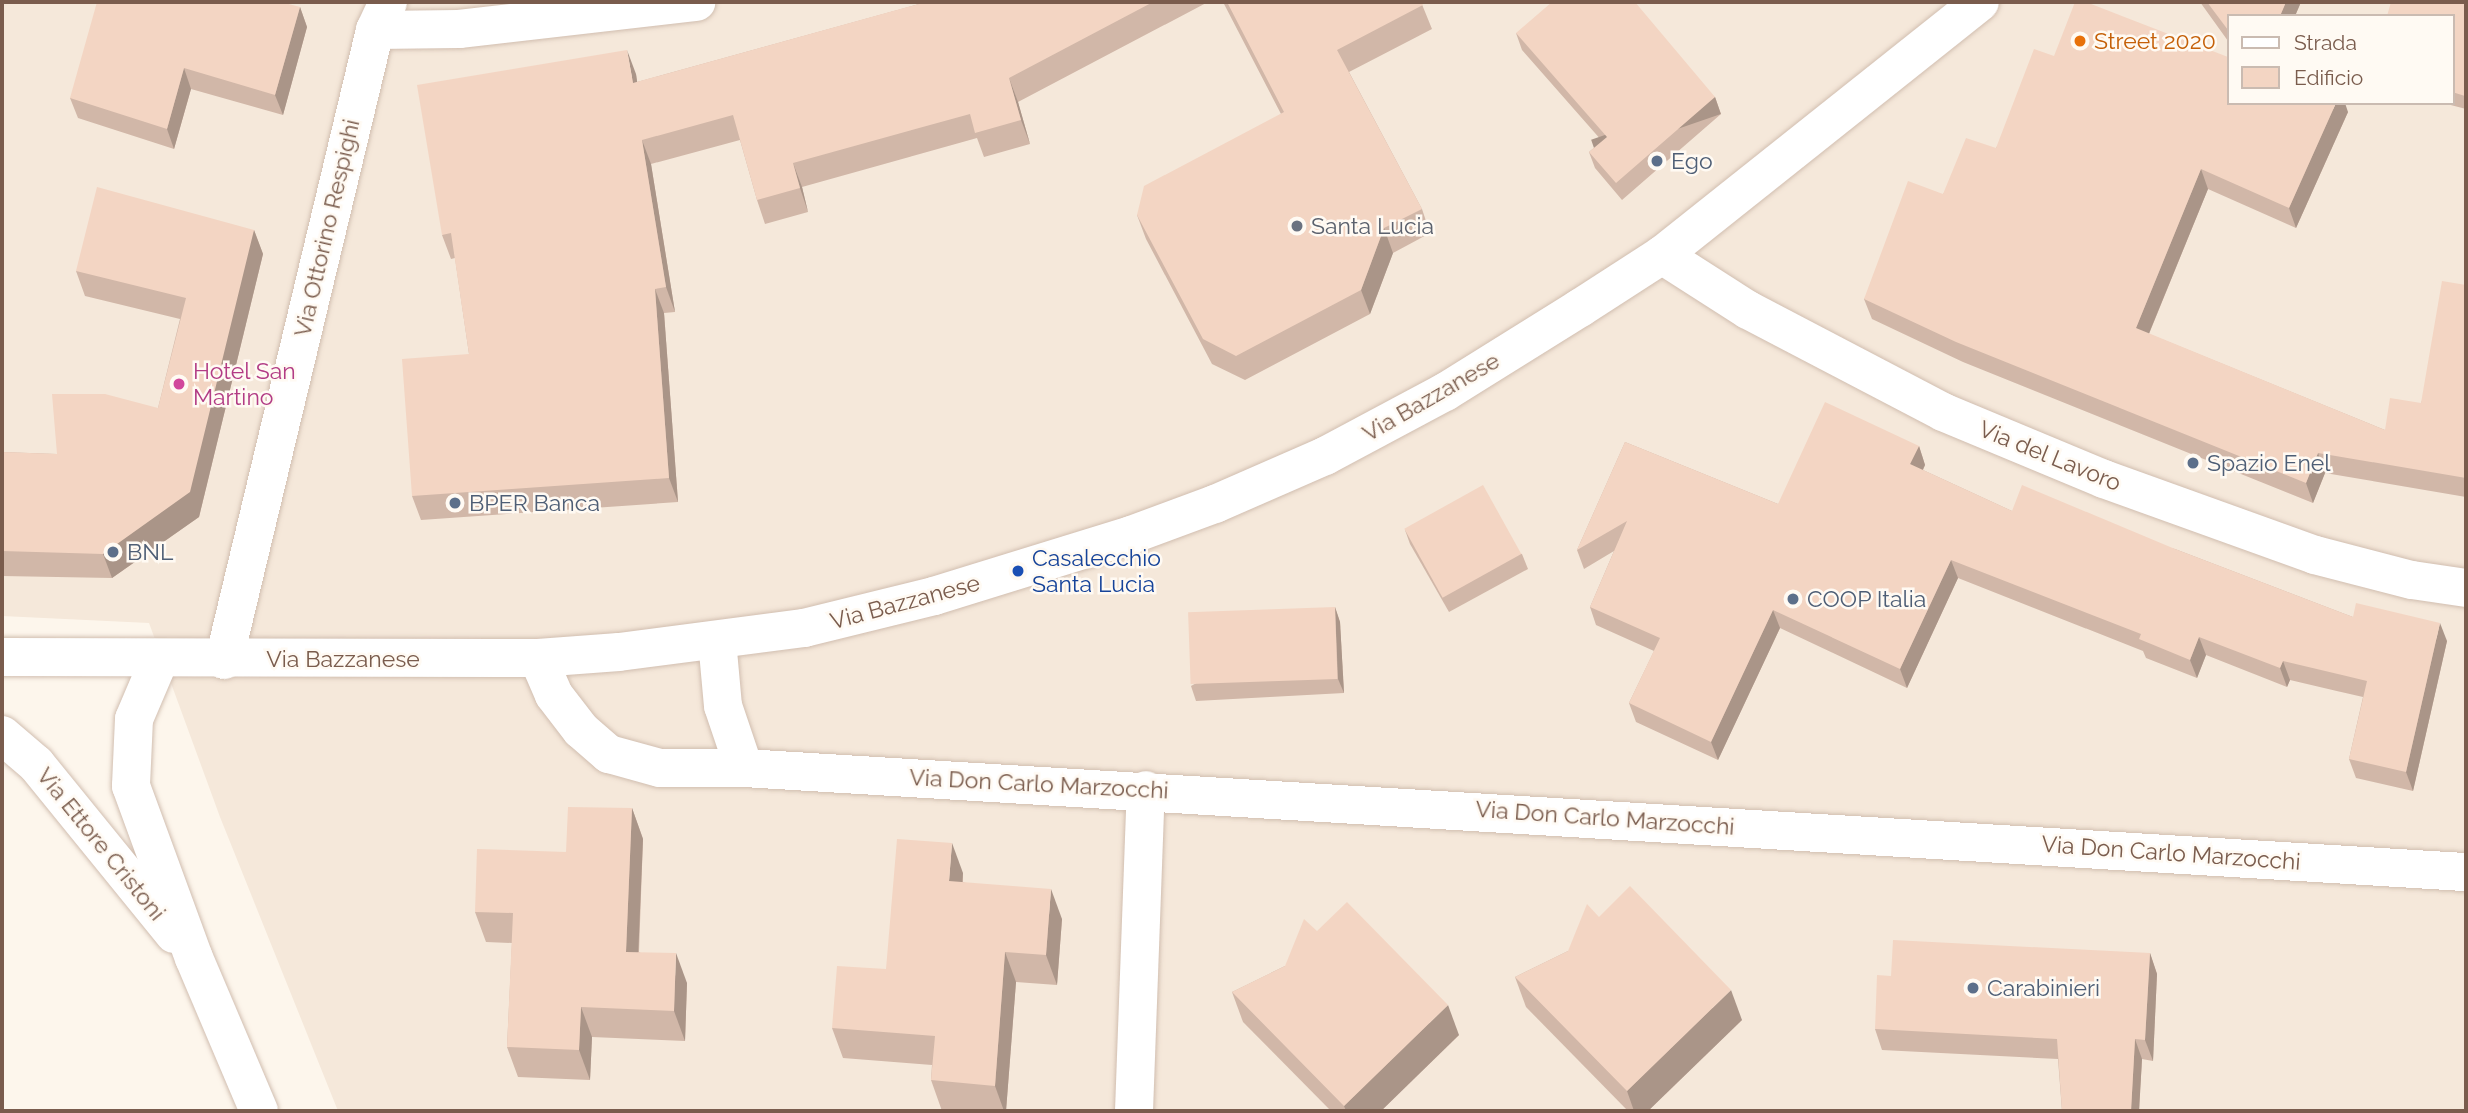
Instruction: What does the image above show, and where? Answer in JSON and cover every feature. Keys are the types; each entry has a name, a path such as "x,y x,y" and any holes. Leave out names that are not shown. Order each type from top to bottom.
{"street":[{"path":"373,11 459,29 696,2"},
{"name":"Via Bazzanese","path":"2,657 224,660 538,658 717,640 804,628 934,596 1215,504 1325,456 1445,392 1662,255 1980,2"},
{"name":"Via Ottorino Respighi","path":"224,660 373,11"},
{"name":"Via del Lavoro","path":"1662,255 1748,310 1943,412 2092,474 2315,555 2412,580 2466,588"},
{"path":"717,640 723,706 744,768"},
{"name":"Via Ettore Cristoni","path":"160,658 134,719 131,786 194,958 259,1111"},
{"name":"Via Don Carlo Marzocchi","path":"538,658 554,695 581,730 609,754 660,768 744,768 1146,790 2466,872"},
{"name":"Via Ettore Cristoni","path":"2,735 36,764 194,958"},
{"path":"1134,1111 1146,790"}],"shaded area":[{"path":"2,2 2466,2 2466,1111 338,1111 220,817 149,623 2,616"}],"building":[{"path":"97,2 281,2 300,7 275,95 184,68 167,129 70,98"},
{"path":"926,2 1153,2 1009,78 1021,120 975,133 970,114 793,163 800,188 757,200 733,115 642,140 666,287 655,289 669,478 412,496 402,359 469,354 451,233 442,235 417,85 627,50 633,83"},
{"name":"Santa Lucia","path":"1227,2 1421,2 1423,5 1337,50 1422,209 1384,228 1361,290 1236,356 1203,339 1137,215 1144,186 1284,112"},
{"path":"1552,2 1635,2 1715,97 1616,183 1589,152 1607,137 1516,33"},
{"path":"2075,2 2086,2 2226,56 2226,105 2335,105 2289,208 2201,169 2136,328 2385,430 2390,398 2421,403 2442,281 2466,285 2466,478 2318,453 2306,483 1956,342 1864,299 1908,181 1943,194 1966,138 1996,148 2034,49 2054,56"},
{"path":"2207,2 2286,2 2281,14 2226,14 2226,27"},
{"path":"2391,2 2466,2 2465,96 2454,93 2454,14 2388,14"},
{"path":"97,187 254,230 190,492 103,554 2,551 2,452 57,454 52,394 105,394 158,408 186,298 76,271"},
{"path":"1825,402 1919,446 1910,464 2012,511 2022,485 2175,549 2353,617 2356,603 2440,623 2406,772 2349,759 2367,681 2283,661 2280,668 2199,637 2190,660 2139,639 2141,634 1951,560 1900,669 1773,610 1711,742 1629,703 1660,638 1590,607 1627,521 1577,550 1625,442 1778,504"},
{"path":"1483,485 1521,554 1443,598 1404,529"},
{"path":"1335,607 1338,679 1191,684 1188,612"},
{"path":"568,807 632,808 626,952 676,953 674,1011 581,1007 579,1050 507,1047 513,913 475,912 477,849 566,852"},
{"path":"897,839 952,843 949,881 1051,889 1046,955 1005,952 995,1086 931,1080 935,1036 832,1028 837,966 886,969"},
{"path":"1630,886 1731,990 1627,1091 1515,977 1568,951 1587,904 1599,917"},
{"path":"1347,902 1448,1005 1344,1106 1232,992 1285,966 1304,919 1317,931"},
{"path":"1893,940 2150,953 2145,1040 2135,1039 2131,1111 2062,1111 2057,1039 1875,1029 1877,975 1891,976"}],"place":[{"name":"Street 2020","path":"2080,41"},
{"name":"Ego","path":"1657,161"},
{"name":"Santa Lucia","path":"1297,226"},
{"name":"Hotel San Martino","path":"179,384"},
{"name":"Spazio Enel","path":"2193,463"},
{"name":"BPER Banca","path":"455,503"},
{"name":"BNL","path":"113,552"},
{"name":"Casalecchio Santa Lucia","path":"1018,571"},
{"name":"COOP Italia","path":"1793,599"},
{"name":"Carabinieri","path":"1973,988"}]}
